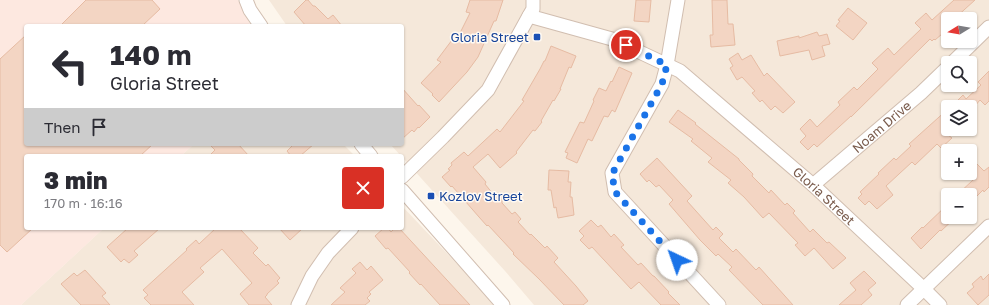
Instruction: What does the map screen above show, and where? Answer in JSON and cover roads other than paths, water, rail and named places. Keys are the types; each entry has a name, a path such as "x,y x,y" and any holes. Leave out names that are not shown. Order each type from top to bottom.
{"street":[{"path":"246,0 250,10 260,24"},
{"path":"404,174 444,137 488,90 533,9 533,0"},
{"path":"678,0 667,65 662,84 612,174 615,192 719,305"},
{"name":"Gloria Street","path":"529,16 612,39 680,71 813,185 940,305"},
{"path":"959,56 989,27"},
{"name":"Noam Drive","path":"813,185 921,93 941,74"},
{"path":"363,146 369,154"},
{"path":"404,192 503,305"},
{"path":"907,305 989,226"},
{"path":"298,305 312,276 328,253 350,230"}],"place":[{"name":"Gloria Street","path":"537,37"},
{"name":"Kozlov Street","path":"431,196"}]}
